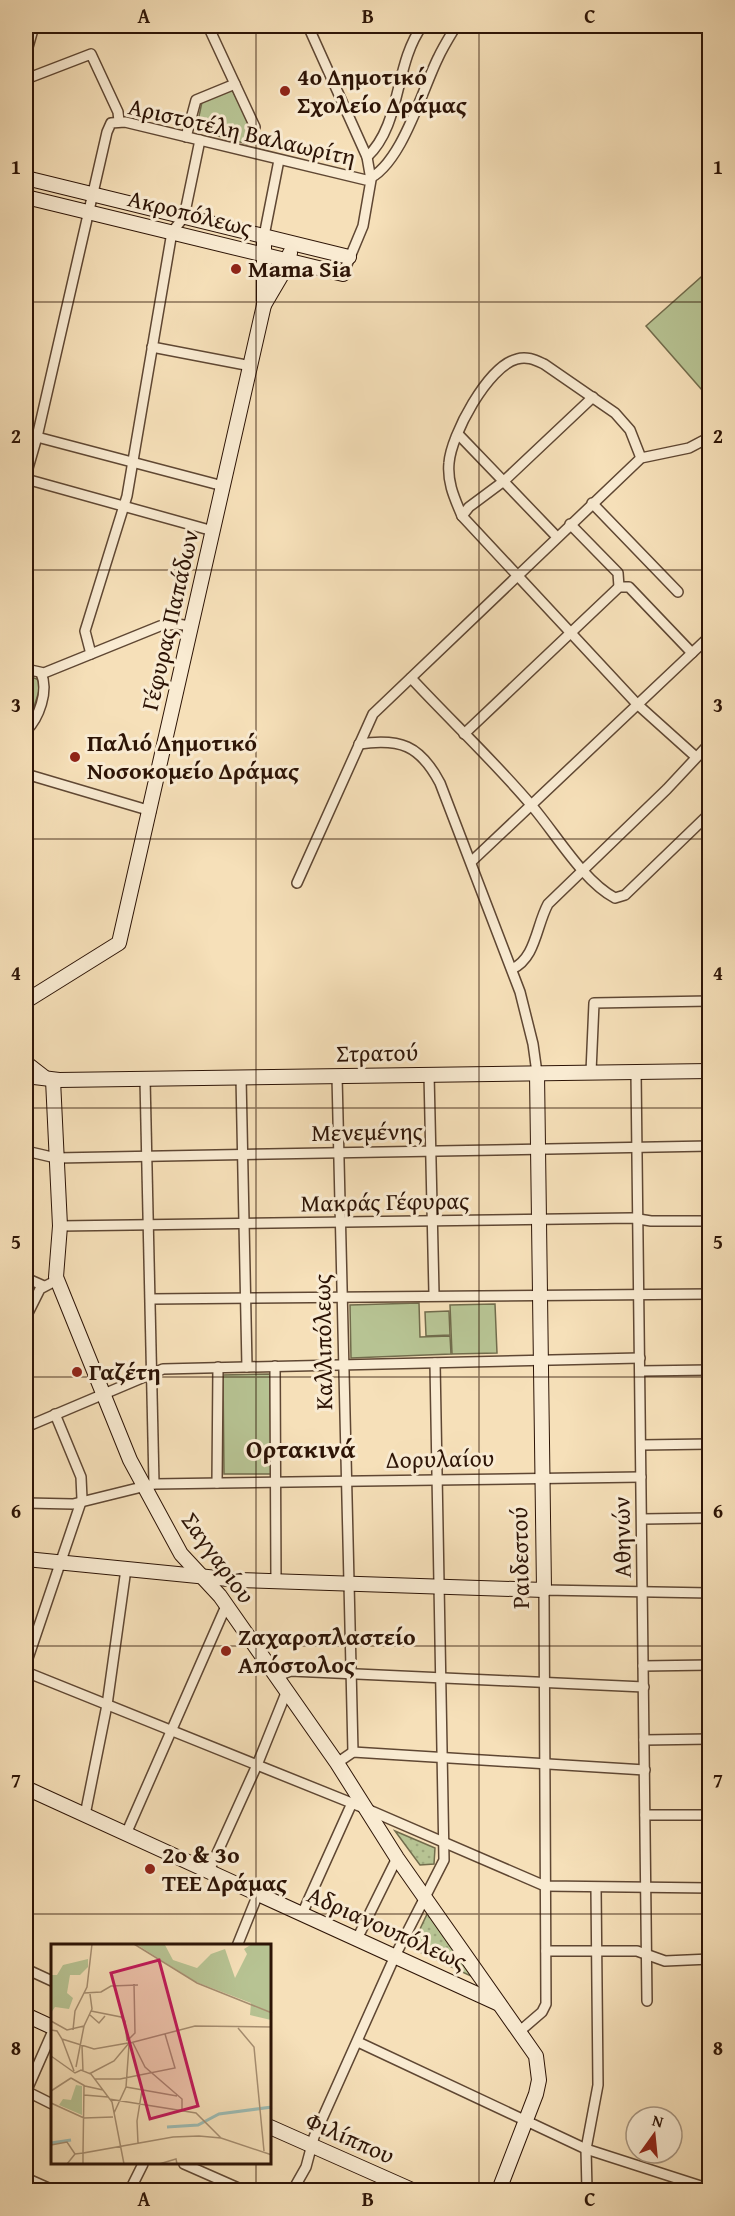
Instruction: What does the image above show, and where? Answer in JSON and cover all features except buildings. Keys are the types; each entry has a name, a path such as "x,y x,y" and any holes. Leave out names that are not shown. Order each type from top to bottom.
{"street":[{"path":"26,54 34,26"},
{"path":"211,26 255,127"},
{"path":"308,26 367,157 371,178 362,233 343,274"},
{"path":"367,157 381,143 406,58 422,26"},
{"name":"Αριστοτέλη Βαλαωρίτη","path":"26,477 92,194 108,129 113,122 119,121 200,140 360,180 371,178 387,163 398,146 438,58 456,26"},
{"path":"26,79 91,54 118,112 119,121"},
{"path":"186,137 196,100 235,84"},
{"path":"91,654 85,631 123,507 133,462 172,232 184,217 200,140"},
{"path":"264,305 264,236 279,160"},
{"path":"26,178 349,257"},
{"name":"Ακροπόλεως","path":"26,197 343,274"},
{"path":"264,305 288,260 292,243"},
{"name":"Γέφυρας Παπάδων","path":"26,1001 119,943 151,811 190,626 264,305"},
{"path":"153,347 251,366"},
{"path":"641,458 630,430 615,413 544,364 531,358 517,359 499,369 483,387 458,434 450,455 449,477 453,495 462,516 637,704 696,757"},
{"path":"462,516 469,507 504,481 592,398"},
{"path":"458,434 557,537"},
{"path":"37,437 223,486"},
{"path":"297,883 373,714 641,458 689,448 710,437"},
{"path":"26,477 123,507 213,531"},
{"path":"592,503 678,592"},
{"path":"570,524 618,573 619,587"},
{"path":"464,734 619,587 629,587 692,653"},
{"path":"26,669 41,673 160,626 177,624 190,626"},
{"path":"472,861 710,636"},
{"path":"26,731 38,713 45,684 41,673"},
{"path":"411,678 531,805 583,870 606,893 615,898 625,895 710,813"},
{"path":"359,744 392,741 406,745 431,767 472,861 512,969 533,1044 537,1073"},
{"path":"512,969 522,965 529,957 540,918 548,904 710,743"},
{"path":"26,774 151,811"},
{"path":"591,1072 594,1003 710,1001"},
{"path":"26,1063 49,1079"},
{"name":"Στρατού","path":"26,1076 49,1079 145,1079 710,1071"},
{"name":"Αθηνών","path":"636,1072 647,2001"},
{"name":"Ραιδεστού","path":"520,2031 544,2008 546,1951 537,1073"},
{"path":"429,1074 434,1294"},
{"name":"Καλλιπόλεως","path":"337,1076 352,1752"},
{"path":"242,1077 248,1367"},
{"name":"Σαγγαρίου","path":"49,1079 60,1226 57,1280 103,1396 149,1485 181,1554 226,1606 369,1810 397,1858 423,1896 531,2046 538,2067 536,2094 499,2190"},
{"path":"145,1079 153,1373 149,1485"},
{"name":"Μενεμένης","path":"26,1151 56,1158 710,1146"},
{"name":"Μακράς Γέφυρας","path":"60,1226 638,1219 710,1221"},
{"path":"26,1278 44,1286"},
{"path":"26,1317 44,1286 57,1280"},
{"path":"151,1299 434,1294 710,1294"},
{"path":"26,1426 164,1369 640,1358"},
{"path":"293,2190 306,2165 310,2145 395,1956 423,1896 443,1863 444,1759 435,1363"},
{"path":"275,1366 276,1581"},
{"path":"217,1483 218,1368"},
{"path":"640,1371 710,1370"},
{"path":"26,1664 81,1501 81,1477 56,1414"},
{"path":"641,1445 710,1444"},
{"name":"Δορυλαίου","path":"26,1503 70,1504 149,1485 275,1481 641,1477"},
{"path":"642,1519 710,1518"},
{"path":"26,1559 276,1581 710,1593"},
{"path":"85,1815 107,1705 126,1569"},
{"path":"126,1834 226,1606"},
{"path":"644,1666 710,1665"},
{"path":"275,1677 291,1671 644,1687"},
{"path":"26,1672 369,1810 545,1886 710,1888"},
{"path":"209,1871 257,1765 286,1693"},
{"path":"644,1740 710,1739"},
{"path":"337,1763 352,1752 645,1770"},
{"name":"Αδριανουπόλεως","path":"26,1788 501,2005"},
{"path":"302,1914 352,1803"},
{"path":"645,1815 710,1815"},
{"path":"357,1939 397,1858"},
{"path":"587,2190 586,2149 598,2085 596,1888"},
{"path":"238,1944 258,1894"},
{"path":"546,1951 637,1951 665,1961 710,1959"},
{"path":"26,1972 51,1981"},
{"path":"26,2015 51,2027"},
{"path":"51,2035 26,2092 51,2104"},
{"path":"358,2042 586,2149 710,2189"},
{"name":"Φιλίππου","path":"272,2128 412,2190"},
{"path":"130,2190 142,2165"},
{"path":"188,2165 243,2190"},
{"path":"26,2178 53,2190"}],"green space":[{"path":"232,90 257,137 247,144 196,130 202,102"},
{"path":"709,270 709,398 646,326"},
{"path":"26,675 37,679 41,685 31,716 26,715"},
{"path":"419,1303 420,1337 450,1336 451,1354 351,1358 350,1305"},
{"path":"495,1304 497,1353 452,1354 450,1305"},
{"path":"449,1311 450,1335 426,1336 425,1312"},
{"path":"270,1374 271,1474 224,1474 223,1375"},
{"path":"395,1831 435,1848 434,1864 420,1865"},
{"path":"429,1910 475,1978 411,1948"}],"place":[{"name":"4ο Δημοτικό Σχολείο Δράμας","path":"285,91"},
{"name":"Mama Sia","path":"236,269"},
{"name":"Παλιό Δημοτικό Νοσοκομείο Δράμας","path":"75,757"},
{"name":"Γαζέτη","path":"77,1372"},
{"name":"Ζαχαροπλαστείο Απόστολος","path":"226,1651"},
{"name":"2ο & 3ο ΤΕΕ Δράμας","path":"150,1869"}],"district":[{"name":"Ορτακινά","path":"301,1449"}]}
